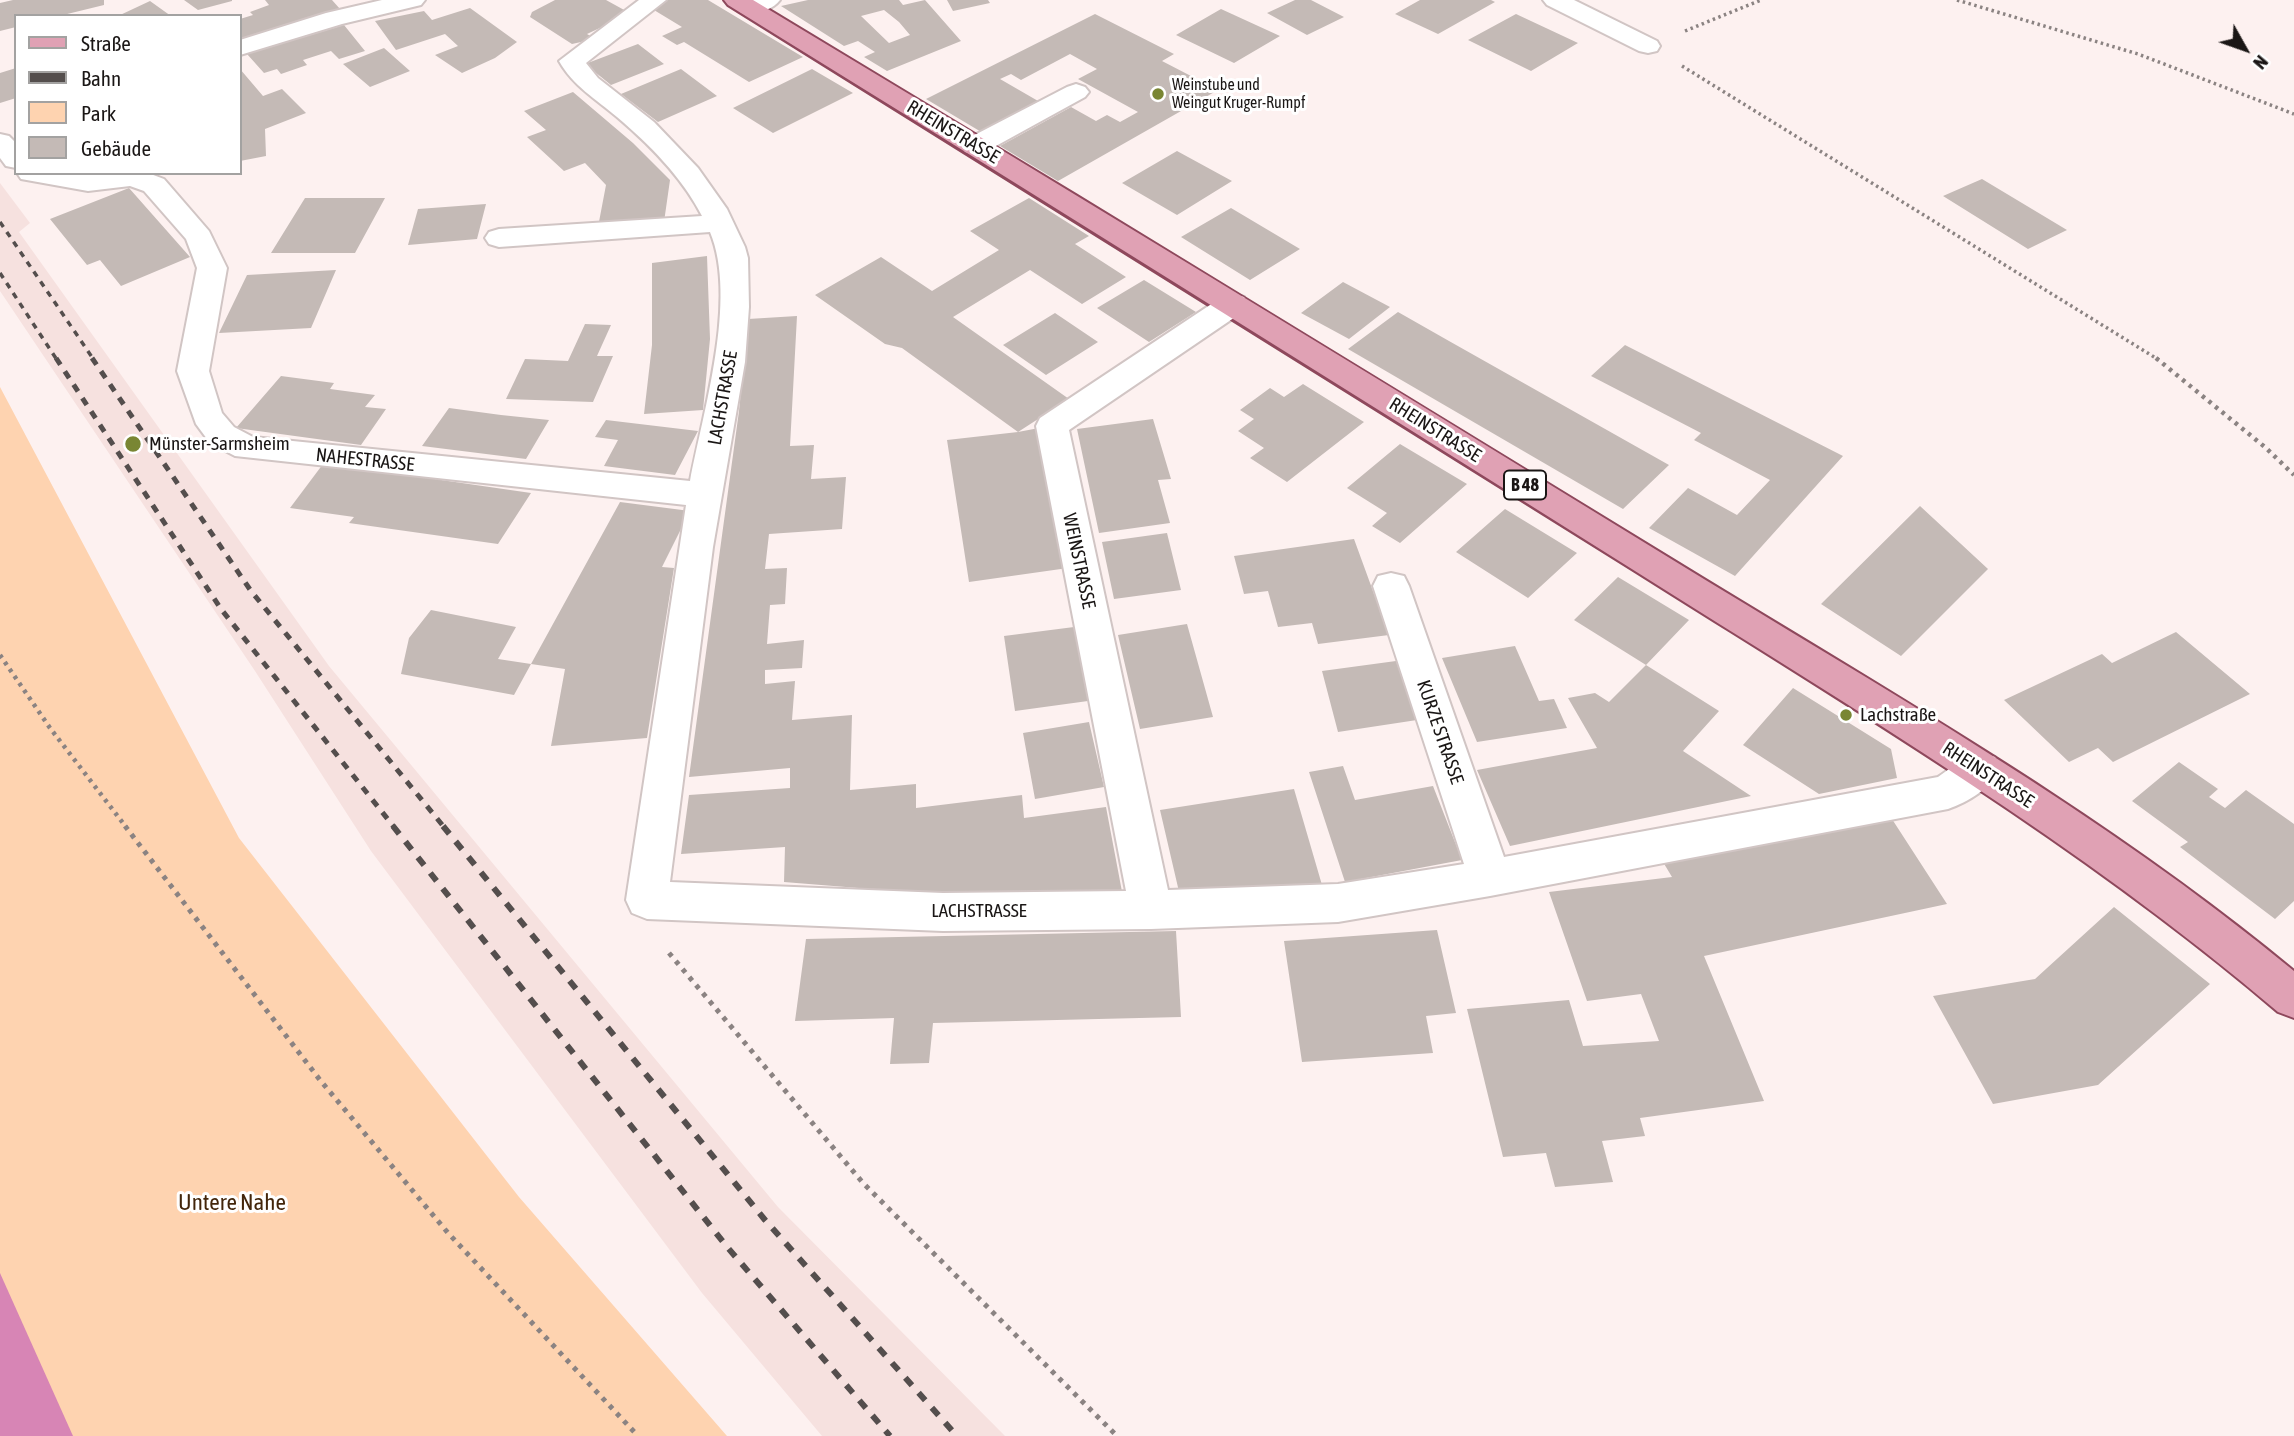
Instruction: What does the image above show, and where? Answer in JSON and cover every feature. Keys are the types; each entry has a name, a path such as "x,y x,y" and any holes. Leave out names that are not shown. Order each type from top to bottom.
{"main road":[{"name":"RHEINSTRASSE","path":"751,2 975,145 1981,769 2129,868 2244,956 2294,999"}],"street":[{"name":"LACHSTRASSE","path":"654,0 572,61 577,73 629,114 665,148 714,210 732,249 734,292 732,346 720,424 704,495 647,900 943,912 1338,903 1490,878 1948,792 1981,769"},
{"path":"1555,0 1648,46"},
{"path":"242,47 399,1"},
{"path":"975,145 1076,92"},
{"path":"0,141 14,157"},
{"name":"NAHESTRASSE","path":"42,175 88,183 133,177 154,185 199,237 212,268 193,371 207,416 222,435 247,448 704,495"},
{"path":"499,238 720,223"},
{"name":"WEINSTRASSE","path":"1151,909 1052,426 1233,304"},
{"name":"KURZE STRASSE","path":"1391,586 1490,878"}],"path":[{"path":"1648,46 1761,0"},
{"path":"1957,0 2138,54 2294,114"},
{"path":"1648,46 2169,366 2294,475"},
{"path":"0,655 50,729 320,1080 448,1233 638,1436"},
{"path":"647,900 667,951 863,1182 1117,1436"}],"shaded area":[{"path":"0,183 30,223 19,232 329,666 778,1207 1005,1436 822,1436 702,1293 371,851 255,671 0,291"},
{"path":"0,1273 73,1436 0,1436"}],"green space":[{"name":"Untere Nahe","path":"0,387 239,838 519,1197 727,1436 0,1436"}],"building":[{"path":"13,0 104,0 104,5 67,14 14,14 14,28 0,31 0,3"},
{"path":"184,0 232,0 232,1 198,10"},
{"path":"265,0 332,0 340,9 242,42 242,18 253,15 250,12 269,5"},
{"path":"555,0 606,0 626,11 621,18 587,34 592,37 590,40 572,44 530,17 532,12"},
{"path":"665,0 708,0 803,57 749,82 684,42 677,45 662,36 682,27 649,7"},
{"path":"808,0 899,0 903,5 925,0 961,41 887,71 864,57 875,52 858,41 844,46 781,6","holes":["884,10 910,35 889,43 861,16"]},
{"path":"947,0 988,0 990,3 953,11"},
{"path":"1295,0 1311,0 1344,17 1307,35 1267,13"},
{"path":"1420,0 1495,2 1438,34 1395,14"},
{"path":"150,1 168,14 122,14"},
{"path":"470,8 517,42 495,58 462,73 435,55 458,46 445,34 396,50 375,21 424,11 432,20"},
{"path":"1221,9 1280,36 1234,63 1176,35"},
{"name":"Weinstube und Weingut Kruger-Rumpf","path":"1095,14 1174,54 1162,61 1218,90 1058,181 1000,146 1071,107 1096,121 1107,115 1120,122 1138,112 1078,79 1097,69 1070,54 1021,80 1011,74 1000,79 1045,105 988,136 926,99"},
{"path":"1516,14 1578,43 1531,71 1468,40"},
{"path":"344,25 365,51 339,59 331,51 303,60 307,65 281,74 277,69 264,73 247,54"},
{"path":"638,44 664,64 611,85 585,64"},
{"path":"384,48 410,71 370,87 343,64"},
{"path":"14,69 14,99 0,103 0,73"},
{"path":"681,69 717,96 658,122 621,94"},
{"path":"812,69 853,93 773,133 733,108"},
{"path":"242,71 263,96 282,89 306,113 265,129 266,156 242,161"},
{"path":"573,92 633,143 670,180 664,222 598,227 606,185 585,163 564,171 527,137 546,130 524,111"},
{"path":"1177,151 1232,181 1177,215 1122,183"},
{"path":"1982,179 2067,230 2028,249 1943,196"},
{"path":"129,188 190,257 121,286 100,260 87,265 50,219"},
{"path":"305,198 385,198 355,253 271,253"},
{"path":"1029,198 1089,236 1075,244 1126,277 1082,304 1030,270 953,317 1069,399 1018,432 902,348 885,344 815,295 881,257 932,291 999,250 970,231"},
{"path":"486,204 477,239 408,245 418,209"},
{"path":"1231,208 1300,249 1250,280 1181,237"},
{"path":"707,256 710,339 703,410 644,414 652,345 652,263"},
{"path":"336,270 311,328 219,333 247,275"},
{"path":"1144,280 1196,312 1149,342 1097,308"},
{"path":"1343,282 1390,307 1349,339 1301,313"},
{"path":"1398,312 1669,465 1623,509 1348,349"},
{"path":"1055,313 1098,342 1046,375 1003,345"},
{"path":"797,316 790,446 814,445 811,479 846,477 842,529 769,534 765,569 787,568 785,604 770,605 767,644 804,640 802,668 765,670 765,684 795,681 792,720 852,715 850,790 916,784 916,808 1022,795 1024,818 1106,807 1123,897 920,893 784,882 785,847 681,854 689,795 790,788 790,768 689,777 739,411 748,319"},
{"path":"585,324 611,325 597,356 613,356 593,402 506,399 525,359 568,361"},
{"path":"1625,345 1843,456 1735,576 1649,528 1688,488 1737,515 1770,480 1694,440 1701,433 1591,376"},
{"path":"281,376 334,383 330,389 375,395 365,407 386,409 361,445 236,428"},
{"path":"1303,384 1364,422 1287,482 1250,458 1264,448 1238,431 1254,419 1240,410 1270,388 1284,397"},
{"path":"449,408 549,420 526,459 422,446"},
{"path":"1153,419 1171,479 1158,480 1170,523 1099,533 1077,429"},
{"path":"606,420 698,431 675,475 604,466 618,440 595,437"},
{"path":"1039,428 1068,568 969,582 947,440"},
{"path":"1400,444 1467,484 1400,543 1372,526 1387,513 1347,488"},
{"path":"323,464 531,493 498,544 349,523 354,517 290,508"},
{"path":"620,502 690,511 662,567 674,568 647,738 551,746 565,669 531,664"},
{"path":"1920,506 1988,569 1901,656 1821,604"},
{"path":"1505,509 1577,553 1528,598 1456,552"},
{"path":"1167,533 1181,590 1114,599 1102,542"},
{"path":"1354,539 1389,635 1318,644 1312,623 1278,627 1268,591 1244,594 1234,556"},
{"path":"1618,577 1689,620 1646,665 1574,620"},
{"path":"431,610 516,627 498,659 531,664 514,695 401,674 409,638"},
{"path":"1187,624 1213,717 1140,729 1118,635"},
{"path":"1074,627 1088,701 1015,711 1004,636"},
{"path":"2176,632 2250,694 2113,762 2098,748 2069,762 2004,700 2102,654 2112,663"},
{"path":"1515,646 1539,701 1554,699 1567,728 1477,742 1442,658"},
{"path":"1396,661 1417,720 1338,732 1322,671"},
{"path":"1646,665 1719,711 1683,751 1751,796 1510,846 1477,770 1597,748 1568,698 1595,693 1609,702"},
{"path":"1793,688 1891,749 1897,778 1819,794 1743,745"},
{"path":"1089,722 1104,787 1035,799 1023,733"},
{"path":"2179,762 2218,789 2209,797 2225,808 2246,790 2294,824 2294,901 2275,919 2180,847 2188,842 2132,801"},
{"path":"1343,766 1355,800 1433,786 1462,860 1345,882 1309,772"},
{"path":"1294,789 1322,885 1180,896 1160,810"},
{"path":"1890,816 1947,904 1704,956 1764,1101 1640,1118 1645,1136 1602,1141 1613,1182 1555,1187 1546,1153 1503,1157 1467,1009 1569,1000 1583,1046 1659,1041 1641,994 1587,1001 1549,892 1672,877 1663,862"},
{"path":"2114,907 2210,984 2098,1085 1993,1104 1933,996 2035,979"},
{"path":"1437,930 1456,1013 1426,1016 1433,1053 1302,1062 1284,941"},
{"path":"1176,931 1181,1017 933,1023 929,1063 890,1064 894,1018 795,1021 806,939"}],"railway":[{"path":"0,222 94,360"},
{"path":"0,273 57,360"},
{"path":"56,358 221,609 394,827"},
{"path":"92,358 251,591 444,827"},
{"path":"393,826 728,1248 890,1436"},
{"path":"443,826 765,1220 957,1436"}],"place":[{"name":"Weinstube und Weingut Kruger-Rumpf","path":"1158,94"},
{"name":"Münster-Sarmsheim","path":"133,444"},
{"name":"Lachstraße","path":"1846,715"}]}
